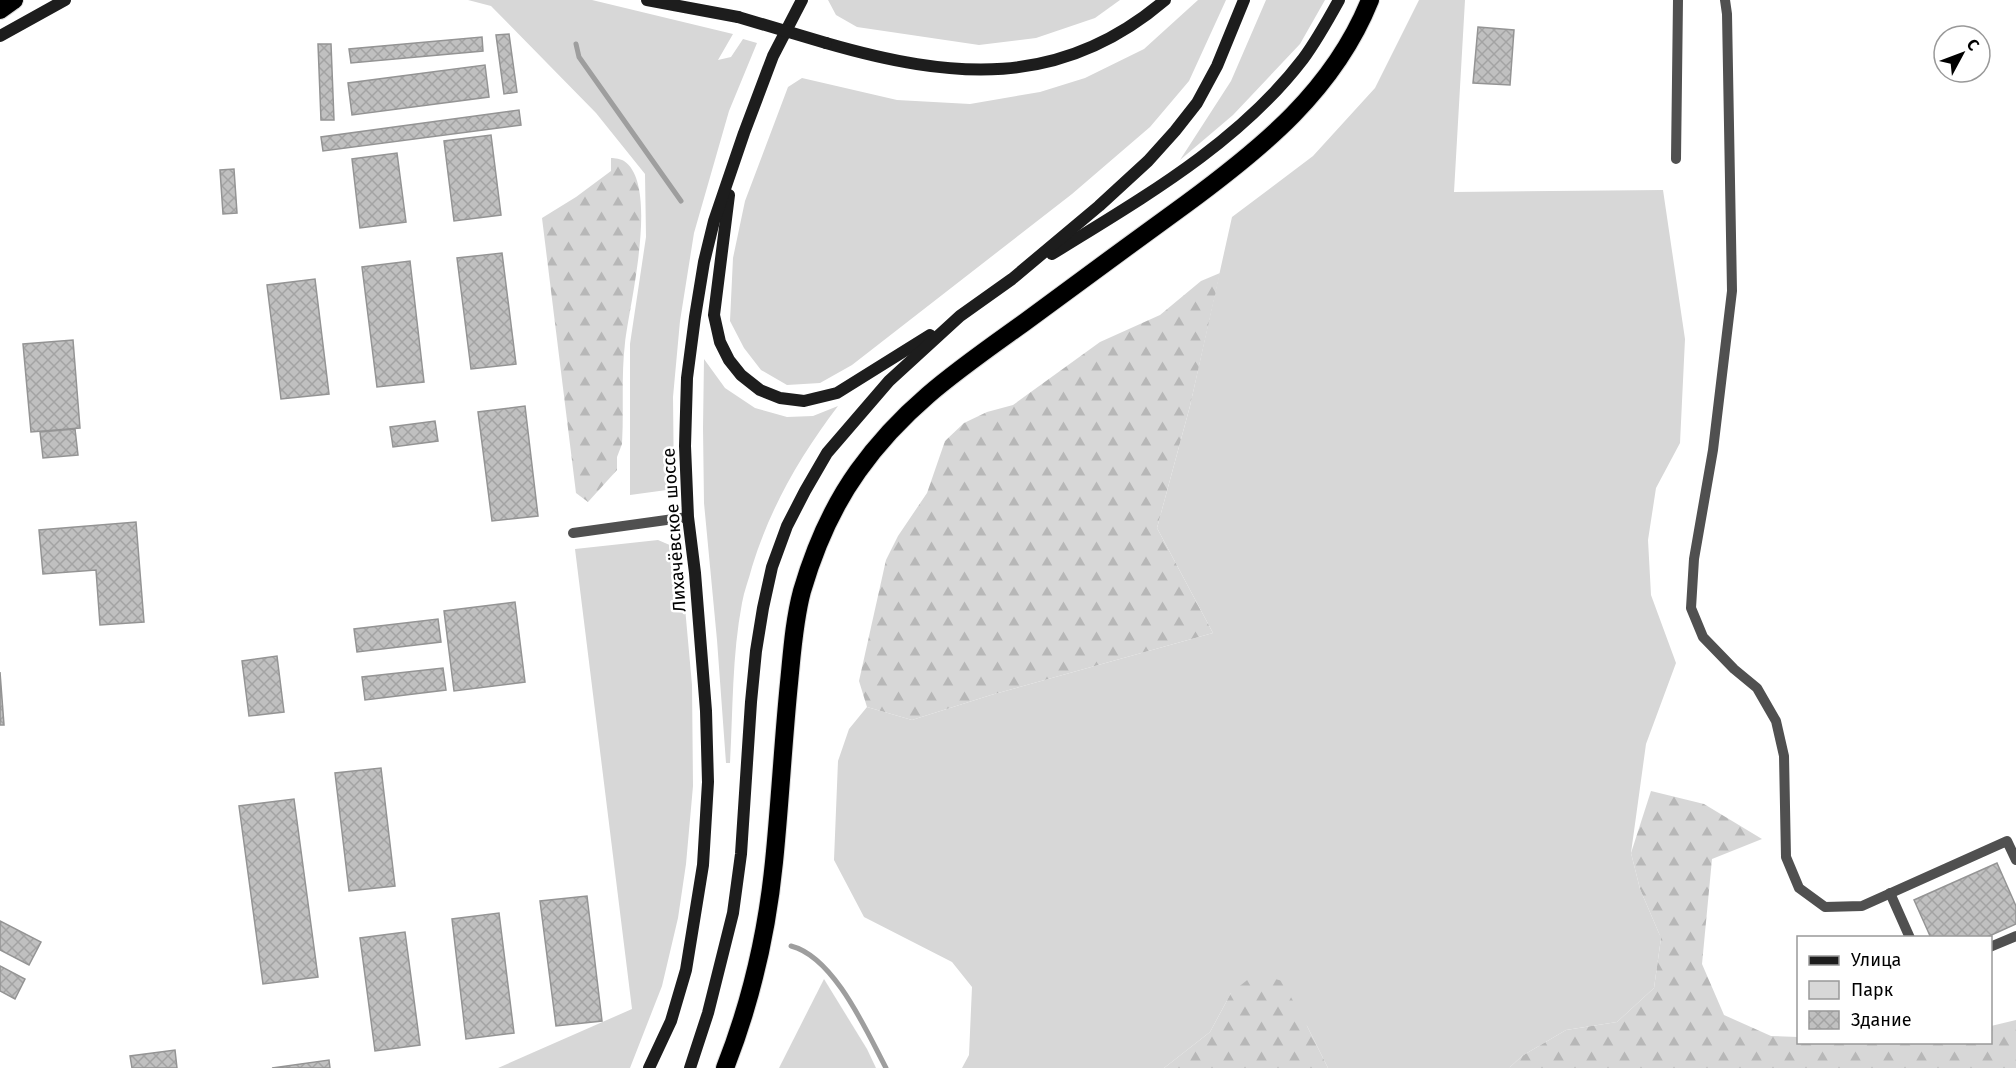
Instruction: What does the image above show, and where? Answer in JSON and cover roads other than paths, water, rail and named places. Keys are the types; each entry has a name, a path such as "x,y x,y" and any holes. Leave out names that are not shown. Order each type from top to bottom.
{"highway":[{"path":"0,10 14,0"},
{"path":"725,1068 753,980 767,918 774,862 790,669 802,592 833,512 856,474 883,439 938,385 1209,187 1276,133 1303,105 1343,52 1370,0"}],"main road":[{"path":"0,36 65,0"},
{"path":"647,0 736,16"},
{"path":"691,0 736,16 874,57 920,66 965,70 1008,70 1038,64 1098,44 1132,24 1165,0"},
{"name":"Лихачёвское шоссе","path":"649,1068 671,1021 686,970 703,865 708,782 706,711 688,517 685,446 687,378 695,317 704,262 714,221 773,56 801,0"},
{"path":"1012,279 1099,206 1148,161 1175,131 1197,104 1217,66 1244,0"},
{"path":"734,164 718,269 714,315 720,342 729,360 741,375 760,390 780,398 804,401 837,393 960,316 1012,279 1161,187 1224,138 1272,94 1304,58 1339,0"},
{"path":"688,1068 711,1003 733,913 741,854 756,651 772,567 787,526 827,453 889,381 960,316"}],"lane":[{"path":"1676,159 1678,0"},
{"path":"1725,0 1732,291 1713,450 1694,559 1691,608 1703,637 1734,669 1757,688 1776,722 1784,756 1786,857 1799,888 1825,907 1862,906 2007,841 2016,860"},
{"path":"573,533 688,517"},
{"path":"1890,893 1909,936"},
{"path":"1992,946 2016,936"}],"waterway":[{"path":"576,44 579,57 681,201"},
{"path":"791,946 807,953 835,979 886,1068"}]}
